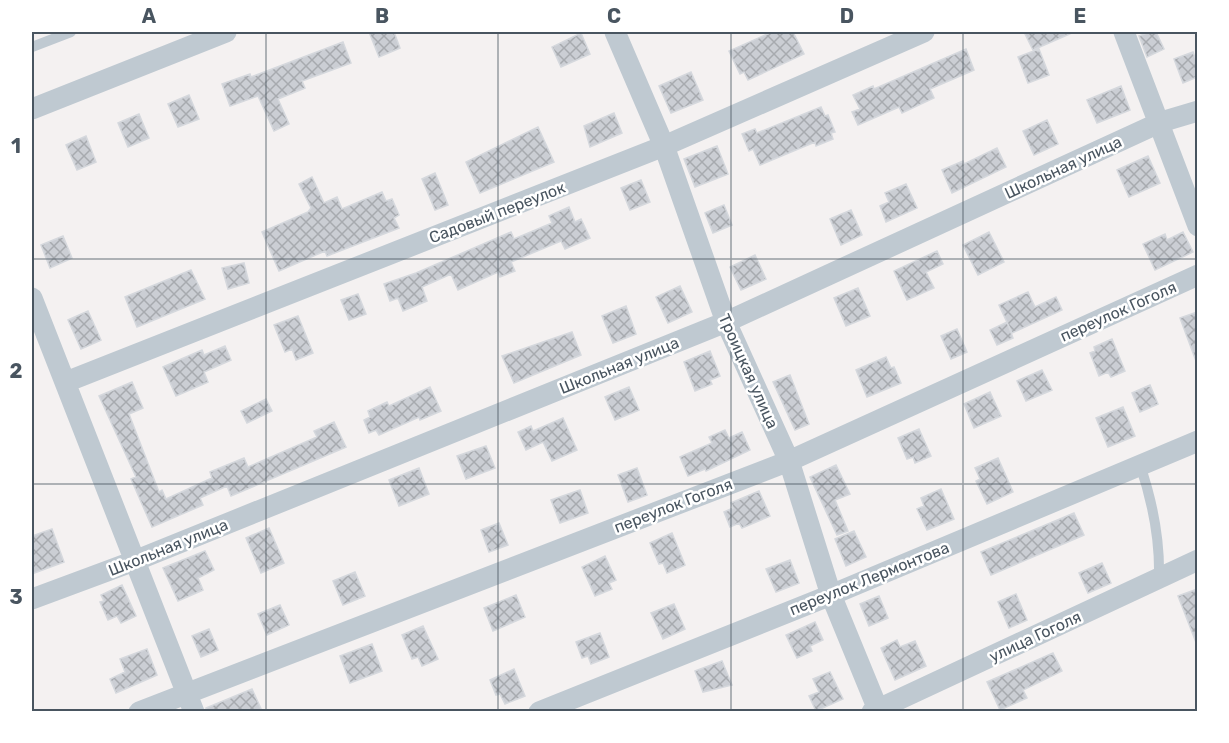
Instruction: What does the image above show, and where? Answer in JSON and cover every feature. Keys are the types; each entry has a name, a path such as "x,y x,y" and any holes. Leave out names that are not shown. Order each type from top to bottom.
{"street":[{"path":"32,109 226,32"},
{"name":"Троицкая улица","path":"615,32 664,146 726,322 789,460 831,594 876,711"},
{"name":"Садовый переулок","path":"66,382 664,146 924,32"},
{"path":"1124,32 1161,122 1197,226"},
{"name":"Школьная улица","path":"32,599 137,560 726,322 1161,122 1197,111"},
{"name":"переулок Гоголя","path":"139,711 191,702 789,460 1197,275"},
{"path":"32,298 191,702"},
{"name":"переулок Лермонтова","path":"539,711 831,594 1197,441"},
{"name":"улица Гоголя","path":"876,711 1197,560"}],"lane":[{"path":"32,47 71,32"},
{"path":"1140,465 1153,501 1160,542 1159,578"}],"building":[{"path":"369,32 394,32 400,48 379,57"},
{"path":"772,32 793,32 804,54 748,80 744,72 740,74 729,51"},
{"path":"1024,32 1074,32 1033,50"},
{"path":"1156,32 1164,49 1147,57 1139,36"},
{"path":"581,33 590,54 561,67 552,47"},
{"path":"343,42 351,63 302,81 305,88 278,99 289,124 274,131 258,96 230,106 222,84 250,74 251,77"},
{"path":"966,49 974,70 930,89 934,98 902,113 899,107 858,125 852,112 860,109 853,95 873,86 874,89"},
{"path":"1039,49 1049,75 1028,83 1018,57"},
{"path":"1193,52 1197,63 1197,77 1183,83 1174,59"},
{"path":"691,72 703,100 671,113 659,86"},
{"path":"1121,86 1130,110 1097,123 1087,100"},
{"path":"189,95 199,119 178,127 168,104"},
{"path":"821,107 825,116 828,115 835,132 831,133 833,139 816,146 815,142 760,165 753,149 749,151 742,134 755,129 757,133"},
{"path":"614,113 622,133 590,147 584,126"},
{"path":"139,114 149,138 128,147 118,123"},
{"path":"1047,120 1058,144 1034,155 1023,131"},
{"path":"538,127 554,162 480,193 466,162"},
{"path":"86,136 96,162 77,170 66,145"},
{"path":"717,146 728,174 695,187 684,159"},
{"path":"997,148 1006,167 952,193 942,170 963,161 964,164"},
{"path":"1148,156 1160,183 1129,197 1117,170"},
{"path":"435,173 448,205 435,210 422,179"},
{"path":"312,177 324,203 337,197 342,209 382,192 386,201 392,199 399,215 394,218 399,228 327,256 325,251 279,271 262,232 308,212 311,208 299,184"},
{"path":"641,180 650,202 630,210 621,188"},
{"path":"906,184 917,208 886,222 880,206 889,202 885,193"},
{"path":"724,205 732,225 713,233 705,213"},
{"path":"569,207 575,222 581,219 590,238 565,249 561,241 511,262 515,271 500,277 498,272 458,290 451,274 422,287 427,301 403,311 398,298 390,301 384,284 416,273 511,232 514,239 552,223 549,216"},
{"path":"851,210 862,235 841,245 830,219"},
{"path":"989,232 1004,262 978,275 963,245"},
{"path":"1183,232 1193,252 1155,270 1143,244 1165,234 1167,240"},
{"path":"63,236 72,258 50,268 41,245"},
{"path":"937,251 943,264 926,272 934,288 907,300 894,271"},
{"path":"755,255 766,279 741,290 730,267"},
{"path":"244,263 249,283 228,289 222,268"},
{"path":"191,270 205,299 137,327 125,297"},
{"path":"680,286 692,312 668,323 656,297"},
{"path":"858,288 870,316 846,326 834,298"},
{"path":"1028,292 1035,307 1056,297 1062,310 1012,333 999,305"},
{"path":"358,294 366,314 349,320 341,300"},
{"path":"626,306 636,334 613,343 602,316"},
{"path":"88,311 101,340 81,349 68,320"},
{"path":"1197,312 1197,361 1196,361 1180,318"},
{"path":"298,316 313,353 296,360 292,349 285,352 274,325"},
{"path":"1007,322 1013,338 997,345 990,330"},
{"path":"957,329 967,352 951,359 941,336"},
{"path":"572,332 581,355 514,383 502,356"},
{"path":"1112,339 1125,371 1111,377 1108,372 1099,376 1090,353 1095,351 1094,347"},
{"path":"225,346 231,360 204,372 208,382 176,396 163,367 202,350 204,355"},
{"path":"710,351 720,376 710,380 712,384 695,391 684,362"},
{"path":"886,357 891,368 894,367 901,383 867,397 856,370"},
{"path":"1042,370 1052,390 1026,401 1017,381"},
{"path":"790,375 809,424 795,430 773,382"},
{"path":"132,382 143,408 129,414 159,492 162,490 166,499 212,478 210,472 244,458 248,467 317,437 314,431 334,422 346,447 231,496 227,486 200,498 203,505 152,527 131,479 136,477 99,396"},
{"path":"1150,385 1158,404 1140,412 1132,393"},
{"path":"430,387 441,411 420,420 419,417 379,435 376,430 369,433 364,420 370,417 368,411 387,402 389,406"},
{"path":"629,387 639,410 615,420 605,397"},
{"path":"990,392 1001,416 974,428 964,404"},
{"path":"266,399 272,411 247,423 241,411"},
{"path":"1123,407 1135,436 1108,447 1096,418"},
{"path":"563,418 577,450 552,461 543,442 526,450 518,432 531,426 533,431"},
{"path":"919,429 931,456 915,463 913,457 907,459 898,438"},
{"path":"725,430 729,438 742,432 750,450 706,471 705,469 688,476 680,457 712,443 709,437"},
{"path":"486,446 495,468 466,479 457,456"},
{"path":"998,458 1013,492 987,504 976,481 980,479 975,468"},
{"path":"836,465 850,494 835,500 848,531 837,535 810,477"},
{"path":"419,468 429,494 399,506 389,480"},
{"path":"637,468 647,495 628,502 618,475"},
{"path":"941,489 954,519 927,530 917,509 924,506 921,498"},
{"path":"580,490 588,513 560,523 551,500"},
{"path":"759,491 770,516 742,528 739,523 730,527 724,512 733,508 731,503"},
{"path":"1074,513 1084,535 991,575 981,552"},
{"path":"499,523 508,545 489,552 481,530"},
{"path":"269,528 284,563 261,573 246,538"},
{"path":"52,529 64,562 32,574 32,536"},
{"path":"854,531 866,557 846,566 835,539"},
{"path":"672,533 685,565 667,573 663,563 659,564 650,543"},
{"path":"205,551 214,570 198,578 203,590 178,601 163,568"},
{"path":"605,556 616,580 609,583 612,589 595,596 582,567"},
{"path":"790,560 799,583 776,592 766,569"},
{"path":"1102,563 1111,583 1088,593 1079,573"},
{"path":"355,572 365,596 343,605 333,581"},
{"path":"122,585 136,616 121,623 117,616 108,620 100,602 104,601 101,595"},
{"path":"1197,589 1197,645 1178,596"},
{"path":"1016,594 1027,620 1009,628 998,602"},
{"path":"516,595 525,617 493,631 484,608"},
{"path":"879,596 888,618 869,626 860,604"},
{"path":"674,604 685,629 663,639 651,613"},
{"path":"280,605 289,625 267,635 258,614"},
{"path":"815,622 823,640 810,646 812,651 797,658 786,635"},
{"path":"423,626 438,659 422,666 418,657 412,659 402,635"},
{"path":"209,629 218,650 201,657 192,636"},
{"path":"600,633 609,657 591,664 588,656 582,658 576,642"},
{"path":"897,640 900,647 915,641 926,666 895,680 881,648"},
{"path":"372,644 382,671 350,683 340,656"},
{"path":"147,649 157,675 116,693 110,679 125,672 120,659"},
{"path":"1053,653 1062,671 1023,690 1027,698 1000,710 987,682"},
{"path":"722,661 732,685 703,692 695,671"},
{"path":"514,669 525,696 505,704 500,694 496,695 490,680"},
{"path":"830,672 843,699 816,711 809,696 819,692 813,679"},
{"path":"252,689 262,711 206,711 206,708"}]}
